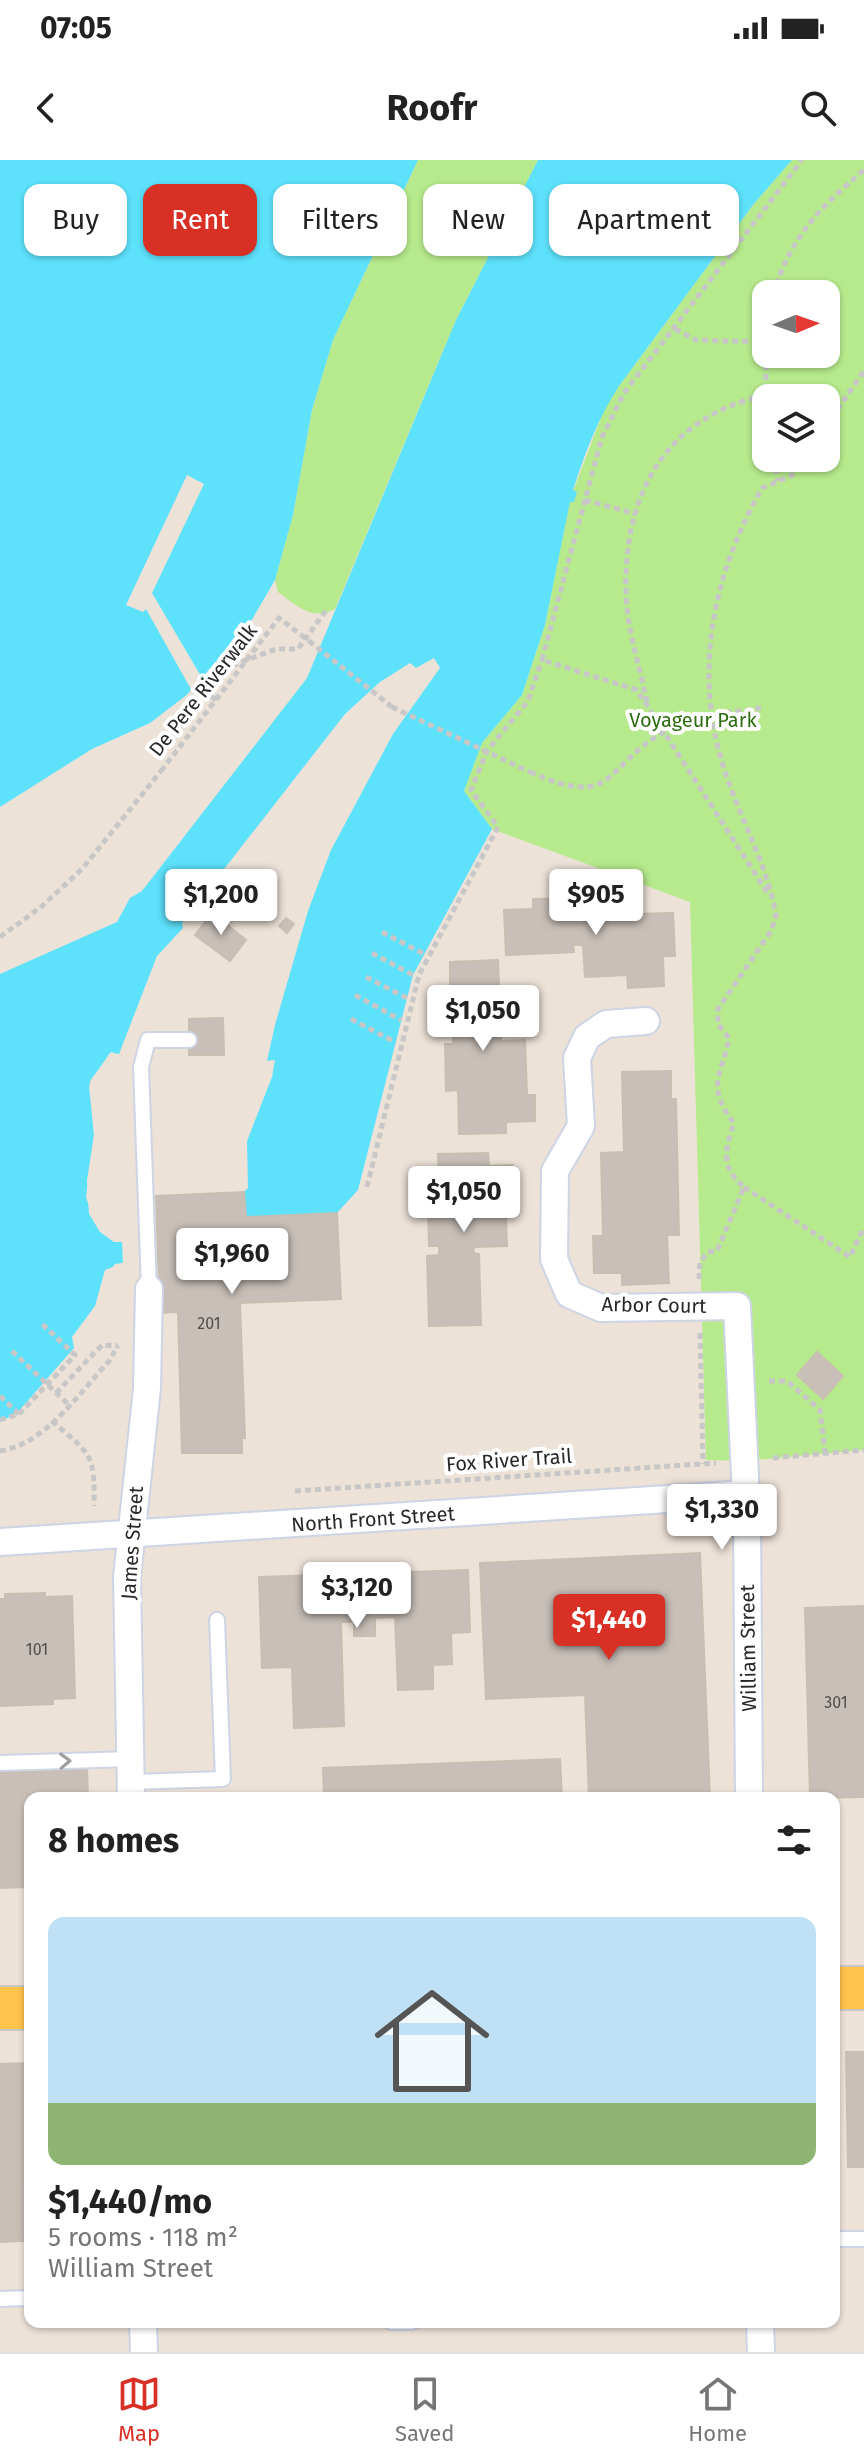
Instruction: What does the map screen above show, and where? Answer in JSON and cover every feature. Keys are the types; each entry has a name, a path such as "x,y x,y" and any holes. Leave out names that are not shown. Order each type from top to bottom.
{"main road":[{"path":"840,1988 864,1988"},
{"path":"0,2008 24,2008"}],"street":[{"name":"Arbor Court","path":"646,1021 606,1024 587,1037 577,1058 581,1126 555,1171 554,1259 569,1294 601,1308 737,1306"},
{"name":"James Street","path":"131,1780 127,1577 147,1388 150,1294"},
{"name":"William Street","path":"737,1306 746,1494 749,1792"},
{"name":"North Front Street","path":"0,1542 746,1494"},
{"path":"143,2328 144,2352"},
{"path":"760,2328 761,2352"}],"lane":[{"path":"150,1294 141,1067 148,1040 189,1040"},
{"path":"0,1763 131,1780 223,1779 217,1620"},
{"path":"840,2239 864,2239"},
{"path":"0,2299 24,2298"}],"path":[{"path":"367,1187 419,975 498,827 471,790 487,751 528,701 612,415 802,160"},
{"path":"778,280 802,229 864,170"},
{"path":"675,329 696,340 752,342"},
{"path":"840,406 864,371"},
{"path":"648,703 626,596 630,537 636,514 653,470 684,431 728,404 752,400"},
{"path":"776,472 778,481"},
{"path":"794,472 762,488 727,558 708,650 711,715 727,777 772,899 775,923 722,1000 716,1018 729,1038 717,1079 723,1105 734,1123 725,1144 725,1159 730,1172 744,1187 850,1257 864,1227"},
{"path":"585,500 636,514"},
{"path":"216,700 207,693 223,669 276,649 298,649 327,609"},
{"name":"De Pere Riverwalk","path":"0,937 41,907 82,869 279,618 392,707 562,786 592,787 610,778 665,731 711,715 761,708"},
{"path":"542,660 637,690 772,899"},
{"path":"382,932 424,954"},
{"path":"372,953 413,975"},
{"path":"366,977 407,998"},
{"path":"355,995 401,1020"},
{"path":"351,1019 395,1042"},
{"path":"703,1464 700,1262 708,1252 717,1251 744,1187"},
{"path":"0,1451 26,1443 52,1421 110,1360 118,1346 126,1318 150,1294"},
{"path":"0,1420 19,1414 75,1355 40,1322"},
{"path":"56,1393 102,1345 118,1346"},
{"path":"12,1351 68,1404"},
{"path":"740,1384 787,1381 820,1410 825,1453"},
{"path":"0,1396 19,1414"},
{"path":"52,1421 88,1452 93,1462 94,1506"},
{"name":"Fox River Trail","path":"293,1491 745,1461 864,1450"}],"green space":[{"path":"418,160 538,160 526,184 423,184 423,256 489,256 456,320 335,609 312,613 278,592 275,580 293,515 312,410 333,340 373,256 407,256 407,184"},
{"name":"Voyageur Park","path":"792,160 864,160 864,1450 745,1461 706,1460 690,902 492,829 464,791 482,743 522,695 545,625 570,501 605,407 715,256 739,256 739,224"}],"water":[{"path":"0,160 418,160 407,184 273,184 273,256 373,256 333,340 312,410 293,515 275,580 250,623 155,731 96,757 0,813"},
{"path":"538,160 792,160 739,224 739,184 549,184 549,256 715,256 619,386 582,463 573,490 577,492 574,502 570,502 545,625 522,695 482,743 464,791 492,829 413,975 358,1190 337,1213 246,1217 244,1192 228,1193 235,1176 241,1128 268,1079 267,1061 275,1025 308,911 331,850 393,734 440,668 434,658 416,668 410,663 380,682 345,714 182,923 183,928 157,956 119,1054 110,1053 89,1086 94,1135 86,1197 93,1219 114,1242 122,1242 123,1263 115,1264 110,1271 92,1320 71,1356 30,1401 0,1421 0,974 117,922 130,898 142,891 307,678 456,320 489,256 533,256 533,184 526,184"}],"pier":[{"path":"187,475 204,484 152,593 205,683 157,735 98,760 0,817 0,807 92,749 150,723 192,691 146,609 143,612 126,605"},
{"path":"111,1052 117,1054 117,1058 112,1057 107,1062 93,1086 98,1135 90,1196 96,1217 122,1242 114,1242 100,1232 89,1214 87,1180 94,1135 90,1081"},
{"path":"275,1060 272,1077 247,1141 248,1188 244,1192 224,1193 231,1175 237,1127 264,1078 263,1061"},
{"path":"123,1263 125,1267 118,1268 106,1285 95,1328 82,1348 26,1410 11,1422 0,1425 11,1420 74,1348 72,1337 95,1306 105,1270"}],"building":[{"path":"628,897 628,914 673,913 675,956 663,956 664,986 628,988 627,975 585,977 583,945 573,945 574,952 506,955 504,910 533,909 533,899 574,898 575,908 581,908 581,899"},
{"path":"212,913 246,940 230,961 195,935"},
{"path":"286,918 294,924 287,933 279,926"},
{"path":"498,960 501,1041 525,1040 527,1095 535,1095 535,1121 506,1122 506,1133 459,1134 458,1090 446,1091 445,1044 453,1044 453,1033 444,1033 443,993 450,993 450,962"},
{"path":"223,1018 224,1055 189,1055 189,1019"},
{"path":"671,1071 671,1099 676,1099 679,1235 667,1235 669,1283 622,1285 622,1273 594,1273 593,1236 603,1236 601,1153 624,1152 622,1072"},
{"path":"488,1153 489,1166 513,1165 514,1192 505,1192 507,1246 474,1247 473,1253 479,1254 481,1325 429,1326 427,1256 439,1255 439,1246 429,1246 428,1203 439,1202 438,1154"},
{"path":"244,1192 246,1217 337,1213 341,1299 240,1303 245,1438 242,1438 242,1453 182,1453 178,1312 160,1313 156,1196"},
{"path":"817,1352 843,1376 823,1399 797,1375"},
{"path":"700,1553 710,1792 589,1792 585,1695 486,1699 480,1563"},
{"path":"468,1570 470,1632 451,1633 452,1664 433,1665 433,1689 398,1690 395,1617 375,1618 375,1636 354,1636 354,1622 341,1622 344,1726 294,1728 292,1667 262,1668 259,1577"},
{"path":"45,1593 45,1597 72,1596 75,1698 53,1699 53,1704 0,1706 0,1599 5,1599 5,1594"},
{"path":"864,1606 864,1797 840,1797 840,1792 810,1792 805,1608"},
{"path":"560,1759 562,1792 324,1792 323,1768"},
{"path":"87,1769 88,1792 24,1792 24,1844 0,1845 0,1772"},
{"path":"24,1844 24,1887 0,1888 0,1845"},
{"path":"846,2052 864,2052 864,2167 848,2167"},
{"path":"24,2063 24,2241 18,2241 16,2182 12,2183 11,2168 0,2169 0,2064"},
{"path":"11,2168 12,2183 16,2182 18,2241 0,2242 0,2169"}]}
